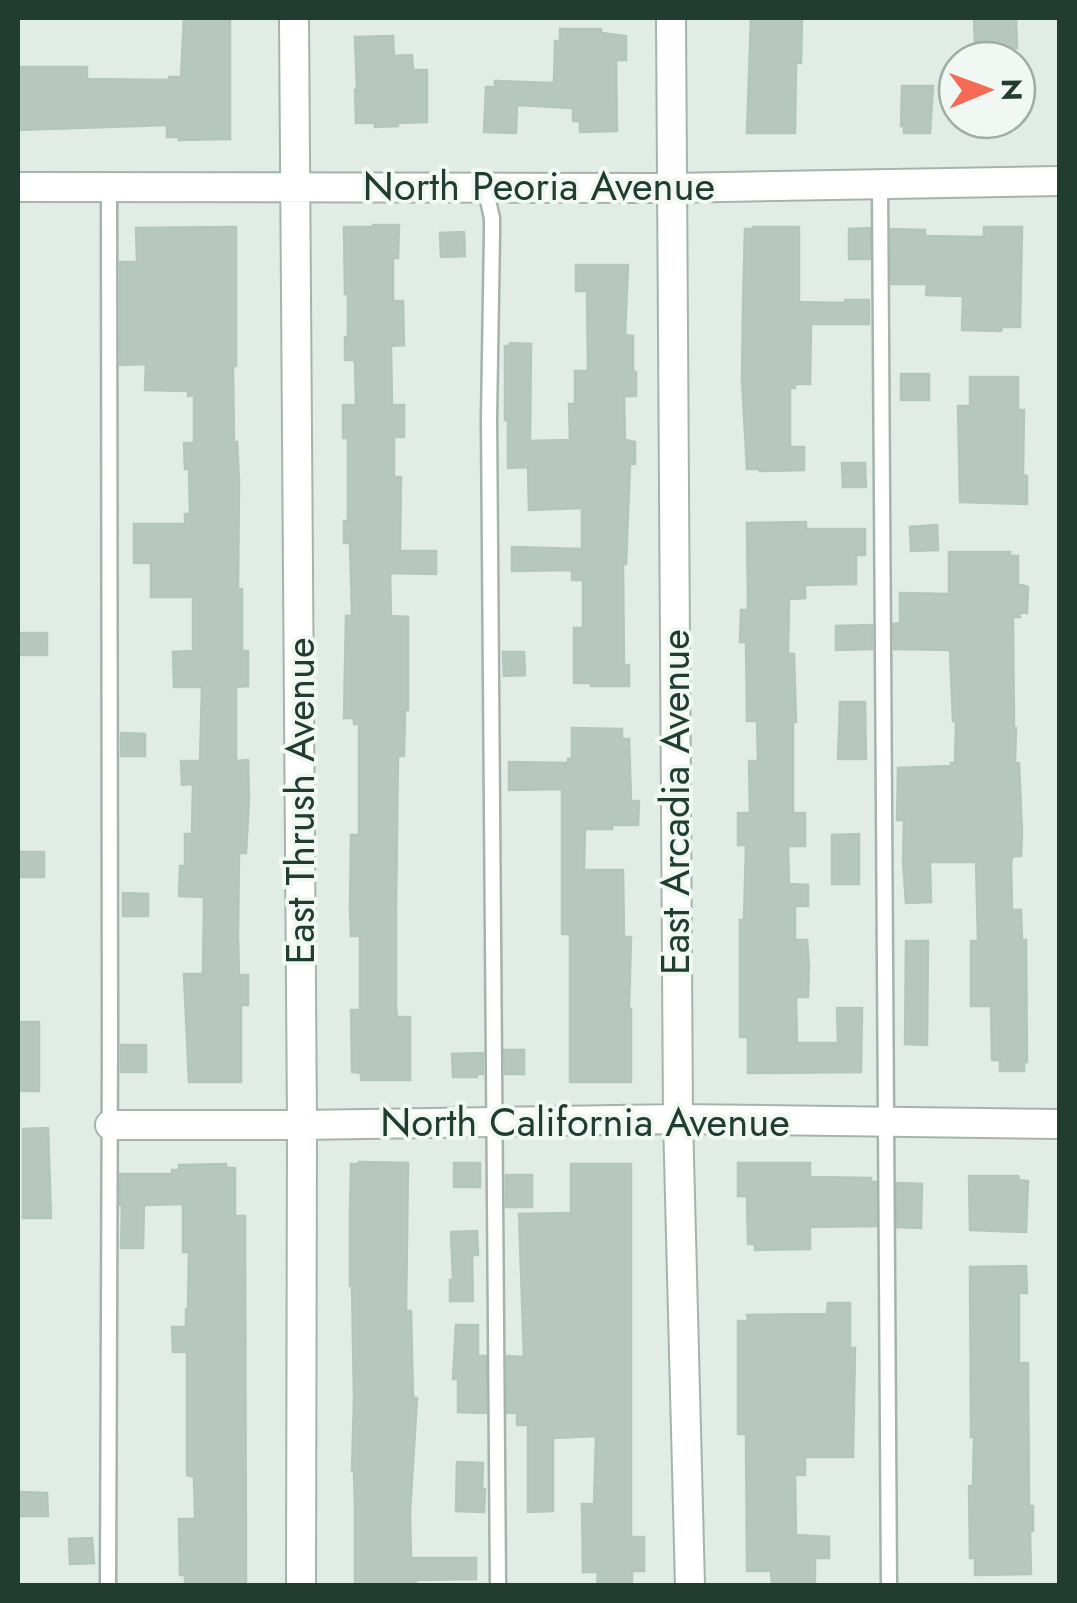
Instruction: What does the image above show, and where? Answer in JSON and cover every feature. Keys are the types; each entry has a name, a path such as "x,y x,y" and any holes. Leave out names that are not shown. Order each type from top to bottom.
{"street":[{"name":"East Thrush Avenue","path":"294,18 302,1125 301,1586"},
{"name":"East Arcadia Avenue","path":"671,18 678,1119 690,1586"},
{"name":"North Peoria Avenue","path":"18,187 671,188 1060,181"},
{"name":"North California Avenue","path":"110,1125 678,1119 1060,1124"}],"lane":[{"path":"880,184 890,1586"},
{"path":"108,1586 109,187"},
{"path":"486,187 492,218 490,456 498,1586"}],"building":[{"path":"184,18 230,18 230,139 179,140 180,137 167,137 167,125 18,130 18,67 87,67 87,79 181,77"},
{"path":"751,18 802,18 801,63 796,63 795,133 747,133"},
{"path":"974,18 1016,18 1017,40 975,40"},
{"path":"560,29 601,29 601,33 626,36 626,60 616,62 617,131 580,132 580,121 573,121 573,108 517,105 516,133 484,132 486,87 495,87 495,81 554,83 555,41 560,41"},
{"path":"393,36 394,56 412,55 413,70 427,70 427,122 375,127 375,123 356,123 355,37"},
{"path":"902,86 933,86 930,133 904,133"},
{"path":"399,225 398,258 393,258 393,301 403,301 404,345 391,346 392,405 404,405 404,437 394,437 394,477 401,477 400,551 436,551 436,574 390,573 391,616 408,617 408,710 404,756 398,756 396,1006 397,1017 410,1017 410,1080 361,1080 361,1073 352,1072 351,1010 360,1010 360,939 351,936 350,908 351,835 359,835 359,724 354,724 354,718 344,718 346,616 352,616 350,543 344,543 344,521 348,521 348,438 343,438 343,405 356,405 355,363 345,360 348,294 344,227"},
{"path":"236,227 234,442 239,480 238,589 242,589 242,651 248,651 248,686 236,687 236,761 248,760 249,800 246,853 239,853 238,935 239,975 248,975 248,1005 241,1005 241,1082 189,1082 184,974 203,974 204,897 179,896 180,866 185,866 185,834 192,834 193,784 182,785 181,761 200,761 202,687 174,687 173,652 193,651 193,597 151,597 151,563 134,563 134,524 185,524 185,514 190,514 184,443 194,443 194,395 188,396 188,391 145,390 146,364 120,365 120,262 137,262 136,228"},
{"path":"799,227 799,302 869,300 869,324 811,324 810,384 790,388 790,447 804,447 804,470 747,469 743,305 745,229"},
{"path":"984,227 1022,227 1020,327 1002,327 1001,331 962,330 963,296 926,295 927,284 891,284 891,229 925,230 925,236 984,237"},
{"path":"870,228 870,259 849,259 849,229"},
{"path":"464,232 465,256 441,257 440,233"},
{"path":"576,265 628,265 625,335 633,336 636,372 636,396 624,396 625,440 635,442 623,564 624,665 629,665 629,686 574,683 574,628 583,628 583,580 572,580 572,570 512,571 512,547 582,549 582,508 529,510 528,467 508,468 505,420 505,346 531,344 530,441 570,440 569,404 575,404 575,371 588,371 587,291 576,291"},
{"path":"901,374 929,374 929,400 901,400"},
{"path":"970,377 1018,377 1018,410 1024,410 1023,475 1027,476 1027,504 960,502 958,406 970,406"},
{"path":"842,463 865,463 866,487 843,487"},
{"path":"806,522 806,529 865,529 865,555 856,555 856,584 805,585 805,598 789,599 788,654 794,654 796,722 793,813 805,813 805,846 788,846 789,884 808,885 808,906 795,906 795,940 807,940 809,965 808,997 796,997 797,1043 838,1043 837,1008 862,1008 861,1072 748,1073 748,1037 740,1037 740,920 744,920 746,845 738,845 738,813 750,813 749,761 758,761 757,721 747,721 746,642 740,642 741,610 748,610 747,523"},
{"path":"937,525 938,550 911,551 910,527"},
{"path":"949,552 1010,552 1010,556 1018,556 1018,584 1028,587 1027,613 1013,617 1015,763 1019,763 1022,832 1021,856 1013,856 1011,862 1012,910 1021,910 1022,940 1026,940 1024,1071 1000,1071 1000,1060 992,1060 991,1006 971,1006 971,941 978,941 976,862 930,862 931,902 906,903 904,820 897,820 898,768 955,763 956,721 950,650 894,649 893,624 900,623 900,593 949,594"},
{"path":"872,625 872,649 836,650 836,626"},
{"path":"19,633 47,633 47,655 19,655"},
{"path":"503,652 524,652 525,675 504,676"},
{"path":"840,702 865,702 866,759 838,759"},
{"path":"572,728 622,729 622,739 629,739 631,801 639,801 638,825 585,829 584,870 623,870 624,937 631,937 631,1082 570,1082 570,934 562,934 562,789 509,790 509,762 568,763 572,759"},
{"path":"121,733 145,734 145,756 121,756"},
{"path":"859,834 859,884 832,884 832,835"},
{"path":"18,852 44,852 44,877 18,877"},
{"path":"123,893 148,894 148,916 123,916"},
{"path":"906,941 928,941 927,1045 905,1044"},
{"path":"18,1022 39,1022 39,1091 18,1091"},
{"path":"121,1045 146,1045 146,1072 121,1072"},
{"path":"504,1050 524,1050 524,1074 505,1074"},
{"path":"483,1053 483,1074 453,1077 452,1054"},
{"path":"48,1128 51,1218 23,1218 23,1129"},
{"path":"408,1163 406,1311 411,1311 413,1398 417,1398 411,1558 476,1558 476,1579 416,1580 416,1586 355,1586 350,1212 351,1164"},
{"path":"454,1163 480,1163 480,1187 454,1187"},
{"path":"738,1163 810,1163 810,1177 871,1178 871,1182 876,1182 876,1226 810,1227 810,1249 755,1250 755,1244 748,1244 747,1196 738,1196"},
{"path":"226,1164 226,1168 235,1168 235,1216 245,1216 246,1586 185,1586 185,1575 180,1575 179,1519 195,1519 194,1477 187,1475 187,1352 173,1352 172,1327 186,1327 188,1309 189,1252 183,1252 183,1204 144,1205 143,1248 121,1248 120,1174 172,1174 172,1170 179,1170 179,1165"},
{"path":"571,1164 631,1164 631,1537 644,1537 644,1571 632,1571 632,1586 597,1586 598,1572 583,1572 582,1504 594,1504 596,1436 553,1438 553,1511 528,1512 528,1425 517,1425 517,1413 507,1413 507,1356 524,1357 519,1214 571,1213"},
{"path":"506,1175 532,1175 532,1207 506,1207"},
{"path":"969,1176 1018,1176 1019,1180 1028,1181 1026,1232 970,1230"},
{"path":"897,1183 922,1184 921,1228 897,1227"},
{"path":"477,1231 478,1255 472,1255 473,1301 450,1301 451,1232"},
{"path":"1026,1266 1027,1293 1019,1293 1019,1363 1028,1363 1031,1574 975,1575 975,1558 970,1558 969,1486 973,1486 974,1437 970,1267"},
{"path":"828,1303 850,1303 850,1348 855,1348 853,1457 805,1457 805,1475 795,1475 796,1535 829,1537 829,1558 815,1558 815,1586 772,1586 771,1571 747,1571 746,1434 738,1434 738,1321 748,1321 747,1315 827,1314"},
{"path":"456,1325 478,1325 478,1356 486,1356 486,1413 458,1412 458,1379 453,1379"},
{"path":"457,1462 483,1463 484,1512 456,1511"},
{"path":"19,1492 47,1493 48,1516 19,1516"},
{"path":"92,1538 94,1563 70,1564 69,1539"}]}
